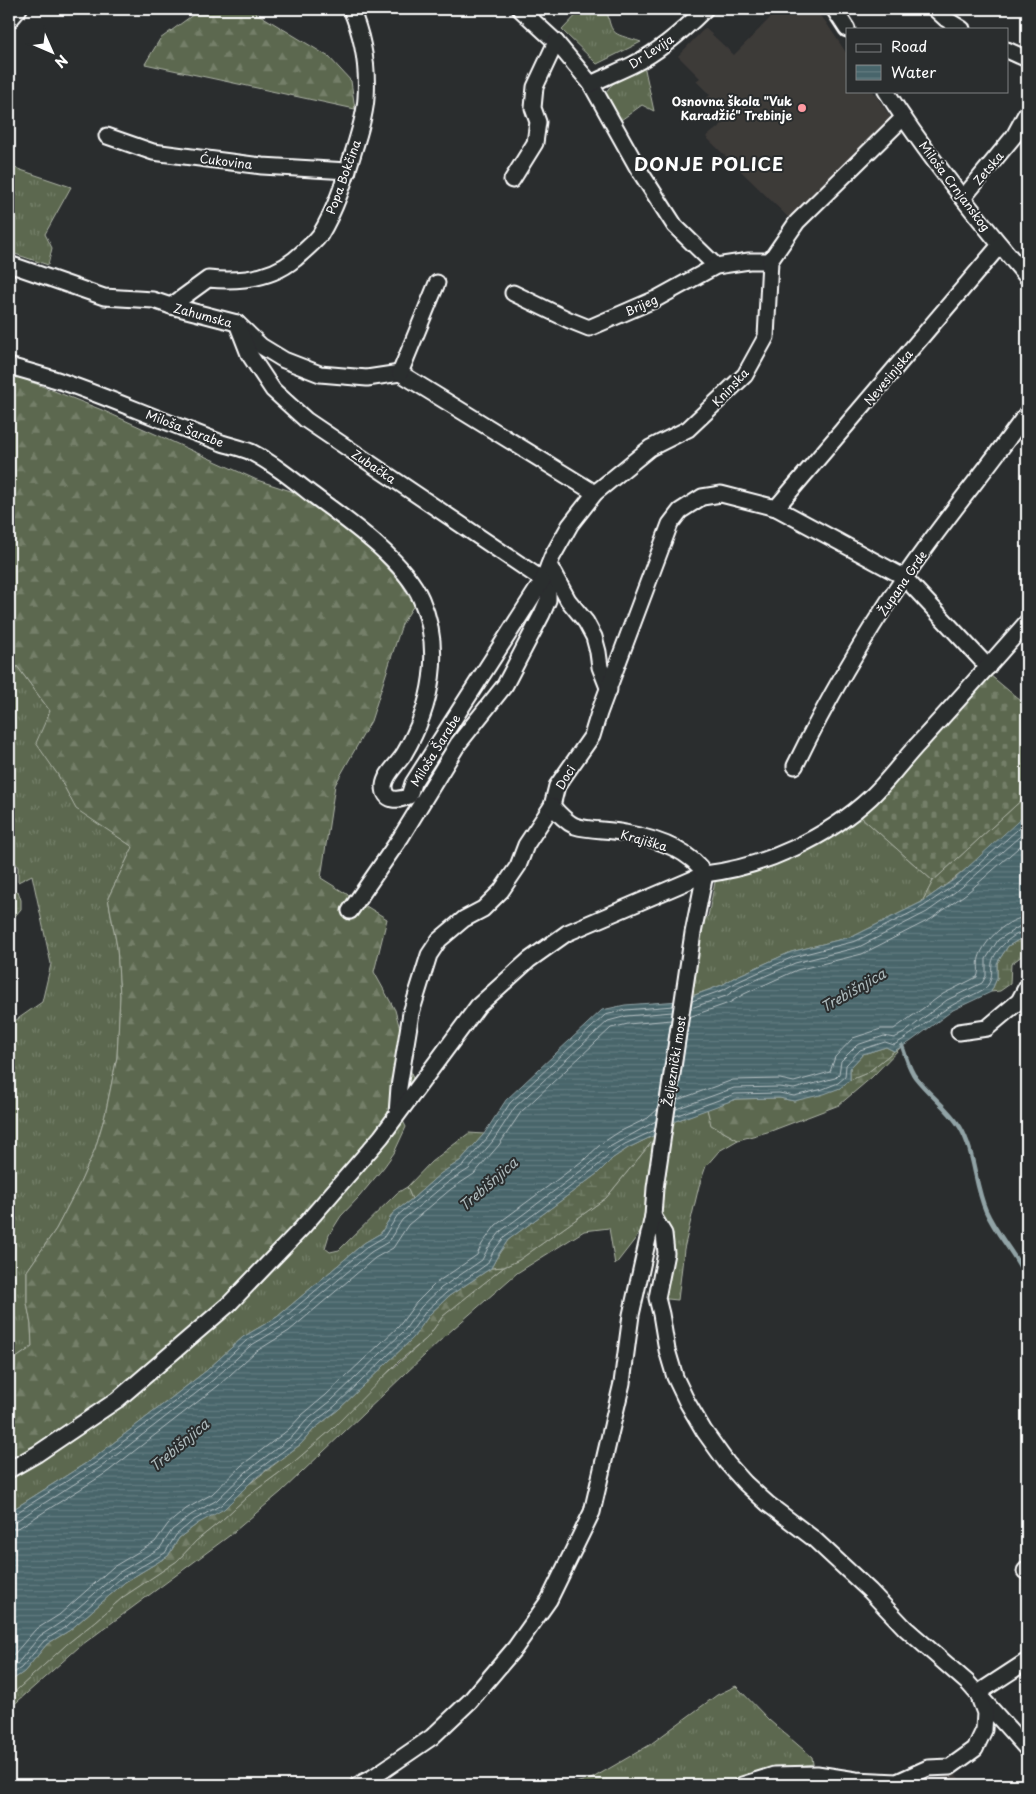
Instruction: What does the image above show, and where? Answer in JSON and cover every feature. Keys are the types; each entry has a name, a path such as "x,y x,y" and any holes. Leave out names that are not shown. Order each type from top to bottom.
{"street":[{"path":"9,21 19,9"},
{"name":"Popa Bokčina","path":"171,306 208,279 228,281 254,278 278,269 294,260 318,237 333,212 348,171 363,119 366,99 365,58 358,25 351,9"},
{"path":"520,9 556,42 591,84 639,170 675,226 716,266"},
{"name":"Dr Levija","path":"591,84 635,64 687,27 704,9"},
{"path":"834,9 846,28"},
{"path":"935,9 960,28"},
{"path":"512,180 535,143 538,122 533,108 535,87 556,42"},
{"path":"1008,50 1027,59"},
{"name":"Miloša Crnjanskog","path":"887,92 903,118 963,198 1027,277"},
{"name":"Zetska","path":"963,198 1014,136 1027,112"},
{"path":"770,261 797,222 903,118"},
{"name":"Ćukovina","path":"107,136 153,152 262,166 348,171"},
{"name":"Nevesinjska","path":"776,508 1000,245"},
{"name":"Brijeg","path":"513,293 589,328 656,299 716,266 749,261 770,261"},
{"name":"Kninska","path":"543,580 570,525 595,493 650,448 688,429 745,375 766,336 770,261"},
{"name":"Zahumska","path":"9,264 104,297 153,300 237,323 261,346 284,360 320,374 367,378 400,373"},
{"path":"437,283 400,373 595,493"},
{"name":"Zubačka","path":"237,323 248,354 273,390 306,420 543,580"},
{"name":"Miloša Šarabe","path":"9,366 64,382 213,440 250,452 281,471 357,527 403,570 420,596 429,621 433,656 432,674 425,708 416,733 384,786 386,794 392,799 399,800 409,796 417,778 543,580"},
{"name":"Župana Grde","path":"795,766 818,718 858,648 904,577 968,489 1027,413"},
{"name":"Doci","path":"397,1116 399,1087 411,1013 429,955 439,940 464,919 483,909 502,891 518,866 526,845 552,806 557,786 592,736 670,524 680,511 702,497 721,494 776,508 904,577 988,667"},
{"path":"549,565 568,600 586,622 594,637 601,672 609,690"},
{"name":"Miloša Šarabe","path":"350,911 406,830 458,744 505,685 548,600 548,591 543,580"},
{"path":"9,1470 37,1454 117,1400 229,1304 302,1228 381,1138 478,1006 529,960 567,933 705,874 730,871 754,865 828,830 871,797 1027,622"},
{"name":"Krajiška","path":"552,806 561,817 574,826 594,830 624,832 668,845 689,856 705,874"},
{"name":"Željeznički most","path":"358,1785 372,1778 432,1737 470,1702 515,1648 549,1600 592,1512 622,1383 632,1314 653,1216 655,1188 693,934 705,874"},
{"path":"960,1032 987,1028 1019,1001 1027,986"},
{"path":"653,1216 664,1234 666,1253 657,1298 667,1350 675,1377 686,1402 727,1464 768,1504 814,1539 870,1591 905,1628 978,1693 1027,1749"},
{"path":"978,1693 1027,1662"},
{"path":"742,1785 774,1775 817,1774 856,1780 897,1782 928,1768 950,1766 975,1748 984,1730 985,1713 978,1693"}],"shaded area":[{"path":"779,9 813,9 825,21 846,52 846,92 874,92 893,121 793,222 706,137 726,121 705,99 710,95 696,81 700,78 678,56 705,28 734,55"},
{"path":"952,1771 966,1785 933,1785"}],"green space":[{"path":"211,9 250,9 329,57 351,81 355,109 145,64 160,39 194,14"},
{"path":"582,9 607,9 610,25 616,33 641,42 597,64 562,30"},
{"path":"644,65 654,111 642,105 614,125 604,102 607,90 618,79"},
{"path":"9,166 71,187 45,234 52,248 48,265 9,252"},
{"path":"9,373 102,410 257,480 303,495 358,536 401,583 414,605 402,624 371,721 335,785 321,878 387,919 374,972 395,1010 414,1083 379,1133 227,1299 114,1396 9,1465 9,1363 32,1347 27,1303 27,1271 56,1229 95,1149 105,1115 117,1057 120,996 117,947 108,898 133,847 76,809 58,775 36,743 50,711 17,666 9,677"},
{"path":"17,666 50,711 58,775 76,808 133,847 108,898 117,947 120,996 117,1057 105,1115 95,1149 80,1183 56,1229 27,1271 27,1303 32,1347 9,1363 9,1025 42,1002 51,964 32,875 18,882 18,867 9,852 9,677"},
{"path":"990,675 1027,706 1027,795 933,881 860,816"},
{"path":"1027,795 1027,813 977,860 922,902 933,881"},
{"path":"860,816 933,881 922,902 854,936 791,952 735,977 722,985 689,997 702,923 708,916 715,882 831,835"},
{"path":"18,891 21,909 9,923 9,896"},
{"path":"1027,935 1027,952 1011,964 1010,984 1000,991 991,992 997,978 997,963 1008,946"},
{"path":"902,1046 872,1077 839,1105 771,1131 738,1140 711,1125 707,1109 736,1099 779,1098 794,1101 840,1088 850,1080 867,1073"},
{"path":"886,1047 894,1051 867,1073 850,1080 850,1068 863,1054"},
{"path":"707,1109 712,1125 738,1140 719,1151 706,1166 699,1186 684,1249 678,1300 657,1298 666,1253 653,1216 615,1265 609,1228 584,1231 517,1273 446,1335 281,1492 229,1536 79,1647 9,1709 9,1697 67,1644 123,1597 177,1561 196,1541 248,1496 295,1461 331,1430 374,1385 427,1338 443,1316 504,1267 519,1260 606,1198 659,1133 670,1123"},
{"path":"401,1117 406,1127 394,1153 359,1197 341,1216 329,1235 325,1248 330,1252 339,1250 397,1193 407,1187 412,1199 393,1213 381,1233 364,1243 277,1317 243,1337 206,1371 94,1458 9,1512 9,1477"},
{"path":"469,1133 484,1134 460,1161 440,1174 412,1199 407,1187 431,1162"},
{"path":"659,1133 606,1198 519,1260 504,1267 491,1268 508,1240 598,1173 613,1158 628,1148"},
{"path":"504,1267 443,1316 427,1338 398,1362 331,1430 295,1461 248,1496 196,1541 177,1561 123,1597 67,1644 9,1697 9,1682 24,1672 47,1644 70,1630 125,1582 168,1556 179,1538 301,1444 314,1429 339,1409 413,1338 430,1314 449,1296 491,1268"},
{"path":"736,1686 769,1720 812,1757 813,1764 769,1770 730,1783 712,1785 566,1785 591,1779 648,1746 717,1695"}],"water":[{"name":"Trebišnjica","path":"1027,813 1027,935 1008,946 997,963 997,978 991,992 953,1010 910,1042 894,1051 886,1047 863,1054 850,1068 850,1080 840,1088 794,1101 779,1098 736,1099 670,1123 659,1133 628,1148 613,1158 598,1173 508,1240 491,1268 449,1296 430,1314 413,1338 339,1409 314,1429 301,1444 254,1479 224,1509 197,1524 179,1538 168,1556 125,1582 70,1630 47,1644 24,1672 9,1682 9,1512 94,1458 206,1371 243,1337 277,1317 364,1243 381,1233 393,1213 440,1174 460,1161 484,1134 506,1100 602,1010 625,1005 679,1001 722,985 735,977 791,952 854,936 922,902 955,879"}],"waterway":[{"path":"902,1046 914,1075 960,1127 969,1147 986,1211 1027,1280"}],"place":[{"name":"Osnovna škola \"Vuk Karadžić\" Trebinje","path":"802,108"}],"district":[{"name":"DONJE POLICE","path":"709,163"}]}
